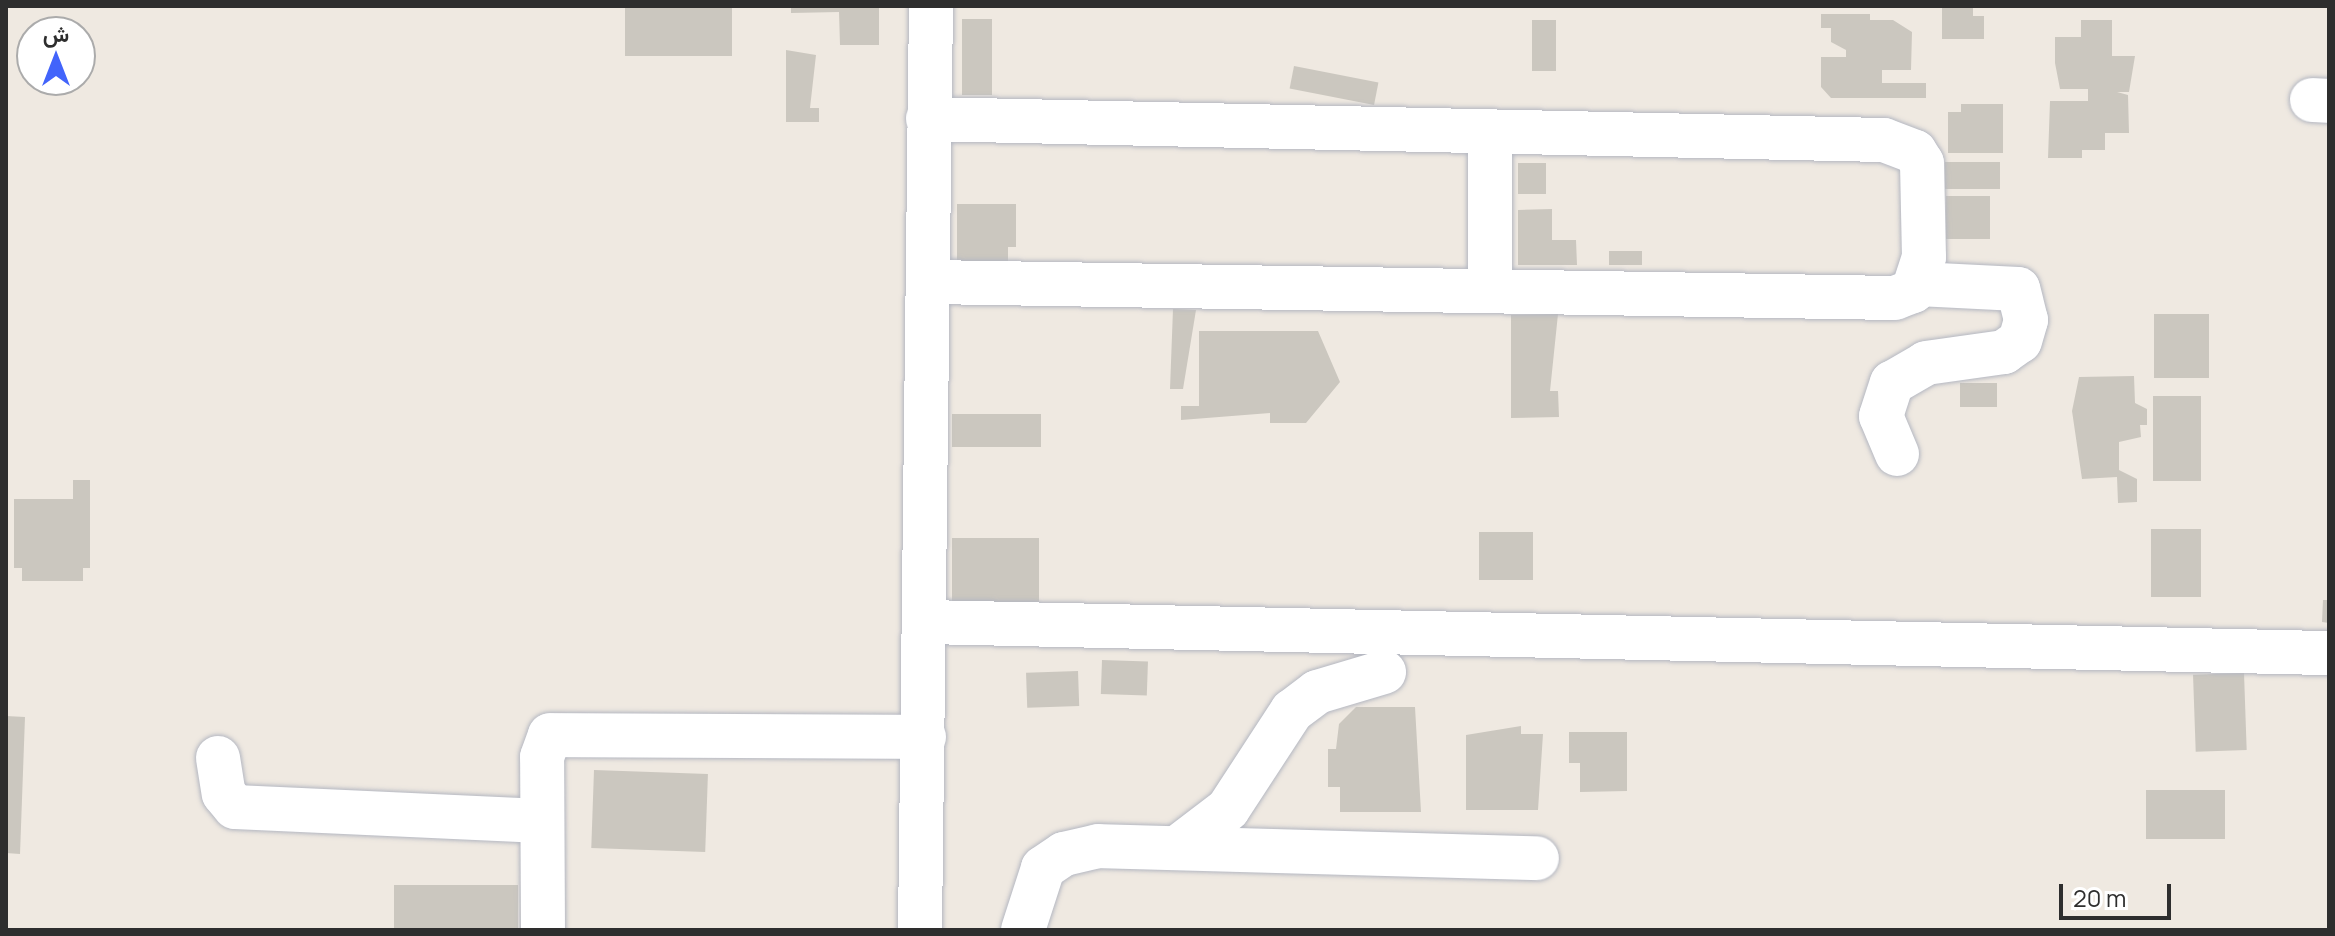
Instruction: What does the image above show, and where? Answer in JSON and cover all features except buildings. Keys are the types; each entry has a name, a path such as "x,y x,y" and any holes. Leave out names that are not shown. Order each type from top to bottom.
{"street":[{"path":"920,930 931,6"},
{"path":"928,119 1899,143 1922,163 1918,284"},
{"path":"1490,131 1490,291"},
{"path":"930,282 1895,298 1918,284 2018,289 2026,320 2020,341 2004,352 1926,363 1892,383 1881,416 1897,454"},
{"path":"926,622 2329,653"},
{"path":"1177,848 1228,809 1292,711 1317,692 1384,672"},
{"path":"543,930 542,757 550,735 924,737"},
{"path":"218,758 224,794 235,807 542,821"},
{"path":"1023,930 1031,889 1064,854 1098,846 1537,858"}]}
